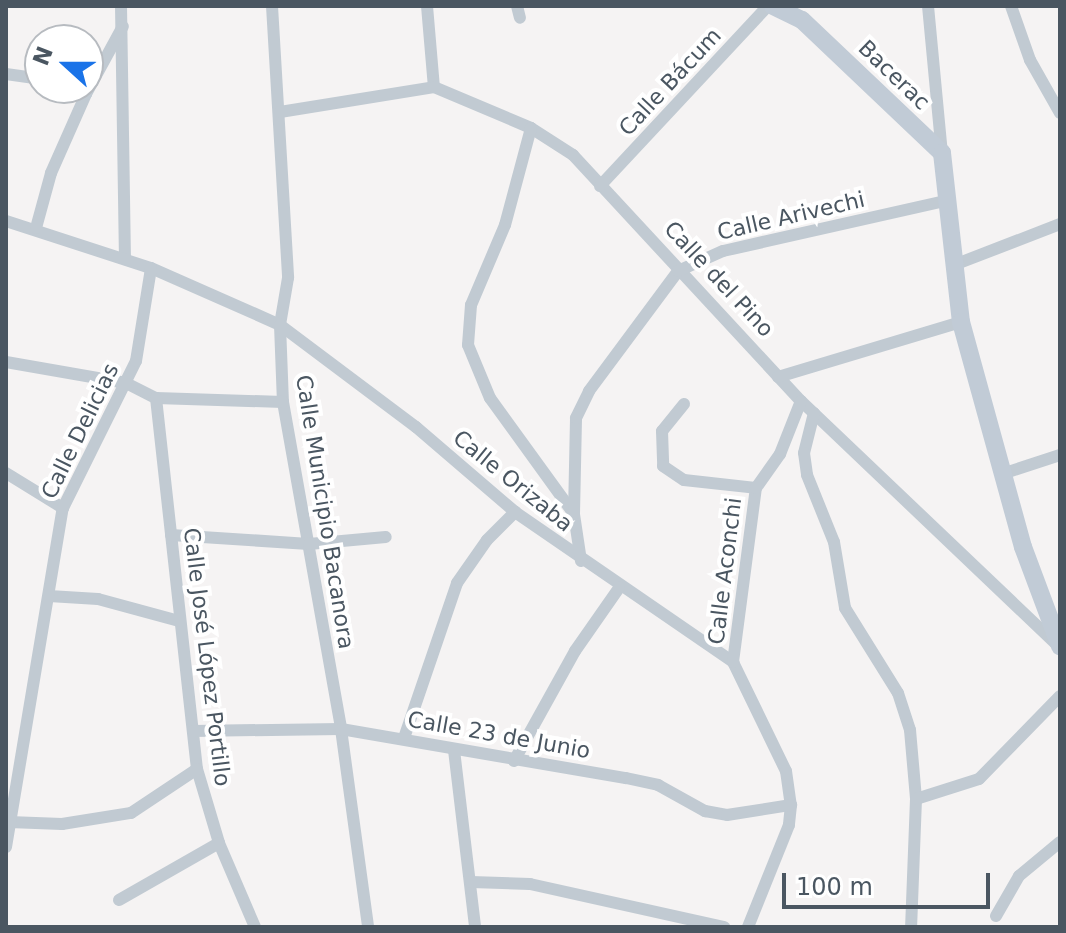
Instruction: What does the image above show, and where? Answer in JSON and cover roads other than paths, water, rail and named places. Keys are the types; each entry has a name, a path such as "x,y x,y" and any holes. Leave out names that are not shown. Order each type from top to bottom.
{"street":[{"path":"121,6 124,25 125,259"},
{"name":"Calle Municipio Bacanora","path":"272,6 288,278 280,325 283,402 341,729 368,927"},
{"path":"280,112 434,87 427,6"},
{"name":"Bacerac","path":"771,6 802,20 942,153"},
{"name":"Calle Bácum","path":"600,186 771,6"},
{"path":"928,6 942,153"},
{"path":"1011,6 1030,60 1060,113"},
{"path":"104,61 124,25"},
{"name":"Calle del Pino","path":"434,87 531,128 573,155 801,401 1060,647"},
{"path":"36,228 51,173 82,104"},
{"path":"531,128 505,225 471,305 468,345 490,398 574,514"},
{"name":"Calle del Pino","path":"942,153 961,322 1002,474 1045,615 1060,647"},
{"name":"Calle Arivechi","path":"581,561 574,514 576,418 589,391 678,271 723,251 949,200"},
{"name":"Calle Orizaba","path":"6,221 36,228 151,268 280,325 416,427 515,512 619,588 733,662"},
{"path":"954,265 1060,224"},
{"name":"Calle Delicias","path":"6,847 63,508 136,361 151,268"},
{"path":"778,377 961,322"},
{"path":"6,362 126,383 156,398 283,402"},
{"name":"Calle José López Portillo","path":"156,398 197,769 219,843 246,915 255,927"},
{"name":"Calle Aconchi","path":"733,662 756,488 780,454 801,401"},
{"path":"684,404 662,431 663,466 684,480 756,488"},
{"path":"814,413 804,453 807,475 834,542 845,608 898,693 910,730 916,799 911,927"},
{"path":"1002,474 1060,455"},
{"path":"6,473 63,508"},
{"path":"404,738 457,583 487,540 515,512"},
{"path":"171,535 309,544 386,537"},
{"path":"514,761 575,651 619,588"},
{"path":"49,596 98,599 179,621"},
{"path":"733,662 786,771 791,805 789,825 748,927"},
{"path":"916,799 979,779 1060,696"},
{"name":"Calle 23 de Junio","path":"193,731 341,729 658,785 705,811 727,815 791,805"},
{"path":"454,750 475,927"},
{"path":"9,822 62,824 131,813 197,769"},
{"path":"996,916 1019,876 1060,842"},
{"path":"119,900 219,843"},
{"path":"471,882 530,884 687,925 724,927"},
{"path":"238,927 246,915"}]}
